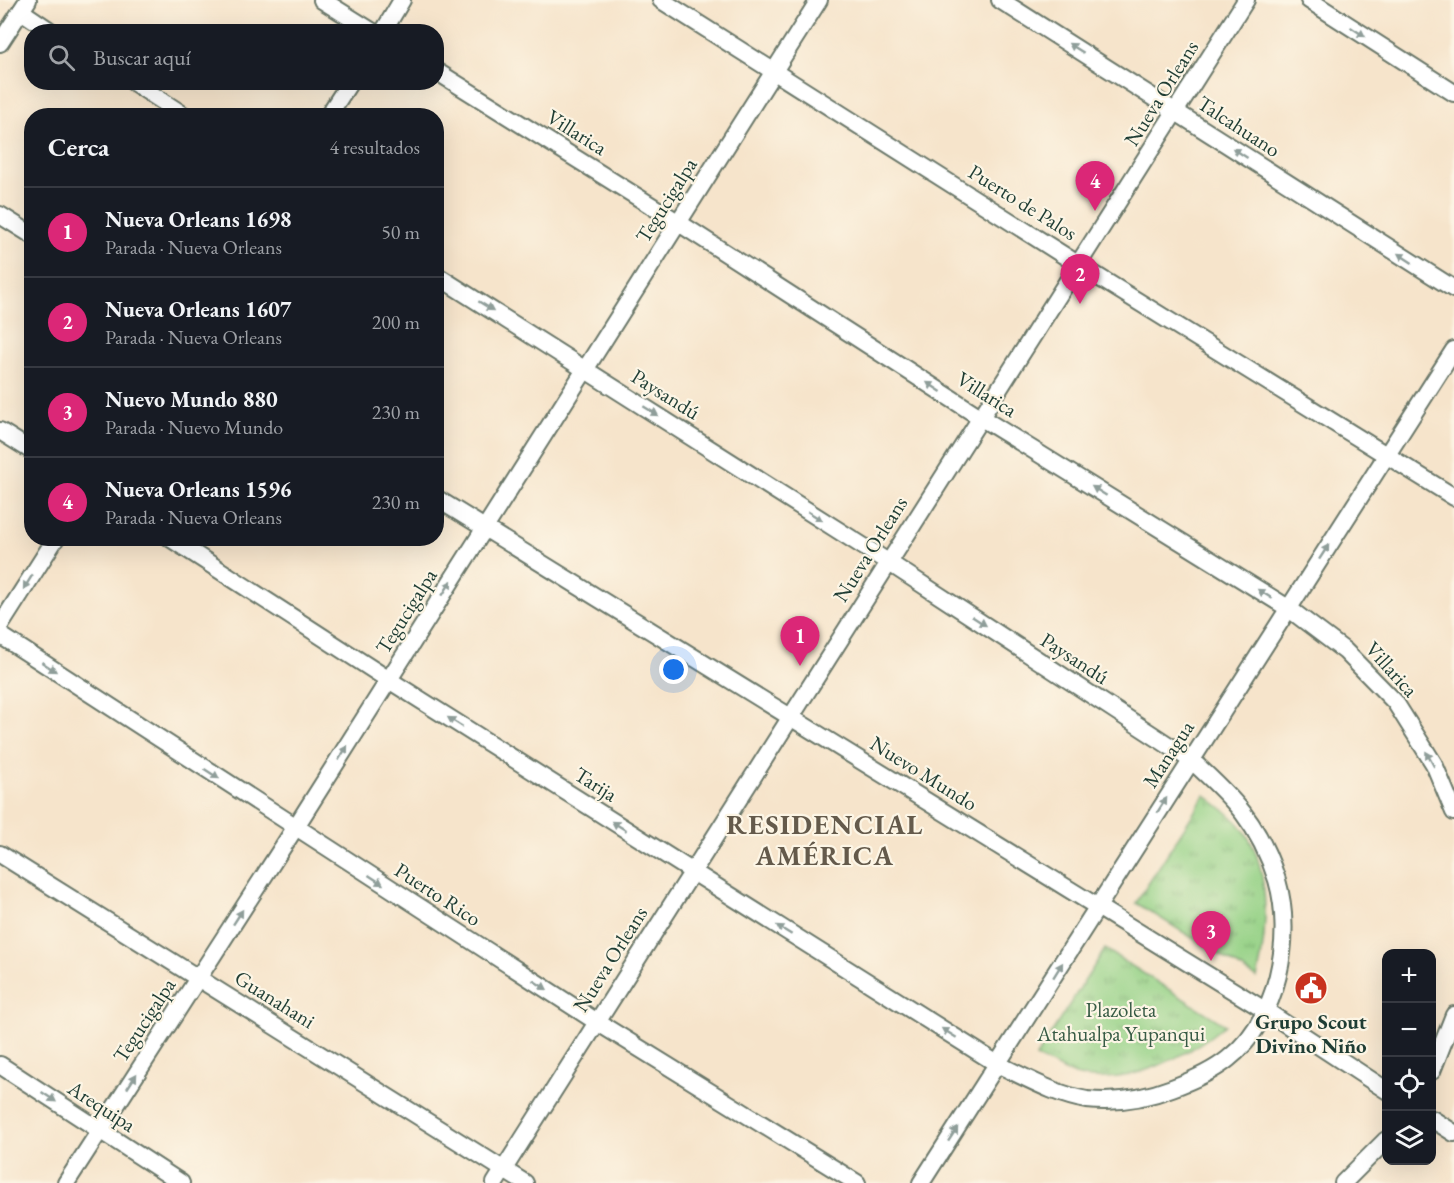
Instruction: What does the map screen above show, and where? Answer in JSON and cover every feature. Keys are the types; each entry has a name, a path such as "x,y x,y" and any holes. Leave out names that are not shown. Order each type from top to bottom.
{"street":[{"path":"322,0 360,24"},
{"path":"388,24 402,0"},
{"name":"Puerto de Palos","path":"661,0 1079,265 1450,496"},
{"name":"Tegucigalpa","path":"66,1183 295,828 819,0"},
{"name":"Talcahuano","path":"1000,0 1454,289"},
{"name":"Nueva Orleans","path":"499,1176 1246,0"},
{"path":"1309,0 1454,93"},
{"path":"0,43 24,6 43,24"},
{"name":"Villarica","path":"444,76 679,223 980,417 1288,608 1345,651 1395,702 1434,764 1454,812"},
{"path":"145,90 173,108"},
{"path":"333,108 345,90"},
{"path":"0,215 24,231"},
{"name":"Paysandú","path":"444,280 888,562 1191,760 1247,815 1265,847 1277,881 1284,918 1275,983 1266,1011 1250,1036 1229,1059 1194,1080 1149,1095 1120,1101 1086,1100 1049,1089 999,1065"},
{"name":"Managua","path":"921,1183 999,1065 1096,908 1454,350"},
{"path":"0,431 24,446"},
{"name":"Nuevo Mundo","path":"444,503 1266,1011 1382,1087"},
{"path":"0,626 51,546"},
{"name":"Tarija","path":"182,546 389,680 999,1065"},
{"name":"Puerto Rico","path":"0,635 597,1022 857,1183"},
{"name":"Guanahani","path":"0,854 199,978 499,1176 525,1183"},
{"path":"1436,1059 1454,1015"},
{"name":"Arequipa","path":"0,1065 181,1183"},
{"path":"1436,1122 1454,1133"},
{"path":"1343,1183 1382,1144"}],"green space":[{"path":"1205,795 1240,825 1258,859 1265,899 1265,920 1257,978 1136,903"},
{"name":"Plazoleta Atahualpa Yupanqui","path":"1105,949 1225,1025 1176,1058 1137,1073 1118,1077 1079,1076 1036,1057"}],"place":[{"name":"Nueva Orleans 1596","path":"1095,211"},
{"name":"Nueva Orleans 1607","path":"1080,304"},
{"name":"Nueva Orleans 1698","path":"800,666"},
{"name":"Nuevo Mundo 880","path":"1211,961"},
{"name":"Grupo Scout Divino Niño","path":"1311,988"}],"district":[{"name":"RESIDENCIAL AMÉRICA","path":"825,840"}]}
